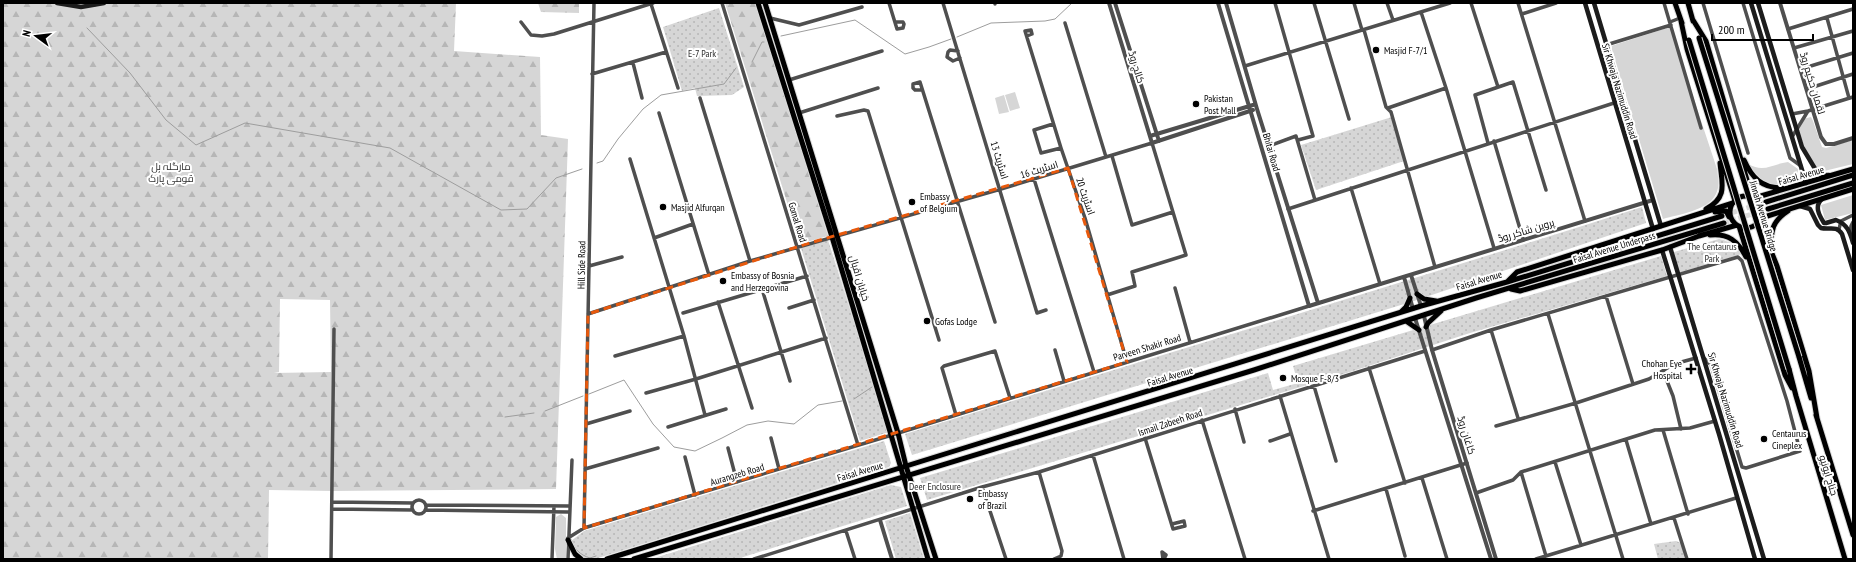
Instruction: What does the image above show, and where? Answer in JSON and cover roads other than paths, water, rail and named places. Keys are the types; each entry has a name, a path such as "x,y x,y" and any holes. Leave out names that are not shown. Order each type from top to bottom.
{"main road":[{"path":"57,3 82,7 104,3"},
{"name":"خیابان اقبال","path":"758,3 895,434"},
{"name":"خیابان اقبال","path":"765,3 838,235 903,467 913,488 936,559"},
{"name":"Sir Khwaja Nazimuddin Road","path":"1585,3 1653,229"},
{"name":"Sir Khwaja Nazimuddin Road","path":"1594,3 1661,226"},
{"path":"1675,3 1734,202"},
{"path":"1689,3 1693,20 1706,41 1753,197"},
{"path":"1751,3 1806,183"},
{"path":"1758,3 1802,147 1817,172 1823,175 1833,175"},
{"name":"Jinnah Avenue Bridge","path":"1681,20 1689,40 1796,396"},
{"name":"Jinnah Avenue Bridge","path":"1693,20 1817,418"},
{"path":"1607,78 1615,75"},
{"path":"1738,148 1746,165 1758,182 1768,187 1787,188"},
{"path":"1693,217 1712,206 1717,202 1721,195 1722,187 1719,152"},
{"name":"Faisal Avenue","path":"1753,197 1853,169"},
{"path":"1766,202 1853,175"},
{"path":"1768,209 1853,183"},
{"path":"1786,210 1767,213 1763,199 1787,188"},
{"path":"1738,225 1744,227 1752,226 1760,220 1786,210 1853,189"},
{"path":"1777,266 1760,220 1762,209 1758,200 1753,197 1742,196 1734,202 1730,212 1734,221 1738,225 1785,375 1796,396"},
{"path":"1824,198 1818,202 1818,224 1822,228 1833,227 1838,229 1842,234 1853,270"},
{"name":"Faisal Avenue","path":"607,559 1265,356 1421,306 1507,282 1517,272 1693,217 1734,202"},
{"path":"1817,418 1809,371 1772,248 1772,227 1778,219 1796,207 1806,207 1826,223 1836,220 1846,226 1853,243"},
{"path":"1693,217 1726,211 1730,222 1729,227"},
{"name":"Faisal Avenue Underpass","path":"1507,282 1722,216"},
{"name":"Faisal Avenue Underpass","path":"1509,289 1724,223"},
{"name":"Faisal Avenue","path":"634,559 1268,366 1476,298 1509,289 1520,291 1662,250 1699,236 1738,225"},
{"path":"1699,236 1721,235 1733,239 1740,247 1751,267"},
{"name":"Sir Khwaja Nazimuddin Road","path":"1670,247 1764,557"},
{"name":"Sir Khwaja Nazimuddin Road","path":"1662,250 1715,420 1736,498 1755,558"},
{"path":"1674,287 1681,284"},
{"path":"1474,291 1476,298"},
{"path":"1417,294 1424,299 1438,301"},
{"path":"1399,313 1406,307 1410,298"},
{"path":"1426,327 1428,323 1442,310"},
{"path":"1406,321 1419,330"},
{"path":"1265,356 1263,362 1268,366"},
{"path":"1251,360 1258,364 1254,370"},
{"name":"جناح ایونیو","path":"1796,396 1845,559"},
{"name":"جناح ایونیو","path":"1817,418 1853,536"},
{"path":"1719,434 1726,431"},
{"path":"899,450 911,460 926,460"},
{"path":"886,472 895,466 899,450"},
{"path":"913,488 916,476 928,469"},
{"name":"خیابان اقبال","path":"906,476 907,489 928,559"},
{"path":"890,481 899,483 907,489"},
{"path":"568,539 575,554 581,559"},
{"path":"1755,558 1764,557"}],"street":[{"name":"Hill Side Road","path":"584,528 594,3"},
{"path":"521,22 531,35 542,36 593,22 652,3 678,88"},
{"name":"Gomal Road","path":"722,3 858,445"},
{"path":"889,3 897,29 903,28 903,22 895,22"},
{"name":"اسٹریٹ 13","path":"943,3 1038,313 1046,310"},
{"name":"کالج روڈ","path":"1109,3 1152,143"},
{"name":"کالج روڈ","path":"1115,3 1159,141"},
{"name":"Bhitai Road","path":"1218,3 1252,110 1309,306"},
{"name":"Bhitai Road","path":"1226,3 1255,104 1318,303"},
{"path":"1275,3 1313,136 1298,140"},
{"path":"1314,3 1349,119"},
{"path":"1354,3 1386,107 1391,112 1409,170 1435,267"},
{"path":"1387,3 1393,20"},
{"path":"1428,3 1429,9"},
{"path":"1238,68 1450,3"},
{"path":"1472,3 1498,87"},
{"path":"1518,3 1584,221"},
{"path":"1522,14 1556,3"},
{"path":"1664,3 1701,128"},
{"path":"1703,3 1748,153"},
{"path":"1743,3 1791,160 1802,166"},
{"name":"لقمان حکیم روڈ","path":"1780,3 1807,89 1810,110 1821,137 1826,144 1834,144 1853,138"},
{"path":"770,18 799,25 862,7"},
{"path":"1788,29 1853,9"},
{"path":"1421,12 1446,88 1494,248"},
{"path":"1792,114 1851,97 1843,77 1827,18"},
{"path":"1606,45 1681,20"},
{"path":"1065,23 1106,157"},
{"path":"1794,48 1853,31"},
{"name":"اسٹریٹ 20","path":"1027,36 1061,148 1085,218 1127,362"},
{"path":"958,51 950,50 947,57 953,61 960,58"},
{"path":"789,80 882,51"},
{"path":"592,74 633,64 666,52"},
{"path":"1801,69 1853,53"},
{"path":"633,64 642,98"},
{"path":"1807,89 1853,74"},
{"path":"1488,143 1475,96 1513,82 1546,190"},
{"path":"799,113 878,88"},
{"path":"1388,108 1446,88"},
{"path":"922,90 995,322"},
{"path":"700,98 750,262"},
{"path":"1288,209 1409,170 1465,150 1614,103"},
{"path":"1150,136 1255,104"},
{"path":"1107,295 1136,285 1132,272 1186,255 1152,143 1257,109"},
{"path":"837,116 864,110 868,111 939,340"},
{"path":"1792,137 1810,110"},
{"path":"659,113 709,275"},
{"path":"1054,124 1034,130 1037,142 1041,153 1061,148"},
{"path":"1269,146 1296,136 1315,200"},
{"path":"1494,141 1523,239"},
{"name":"اسٹریٹ 16","path":"588,314 798,247 902,218 957,200 1001,189 1152,143"},
{"path":"1112,156 1132,225 1173,212"},
{"path":"630,159 684,336 705,415"},
{"path":"1034,179 1094,372"},
{"path":"1351,188 1380,284"},
{"name":"پروین شاکر روڈ","path":"1404,277 1653,200"},
{"path":"1838,229 1840,222 1853,215"},
{"path":"1850,234 1853,222"},
{"path":"654,238 694,224"},
{"path":"589,266 622,256"},
{"path":"1432,350 1492,330 1740,257 1774,361 1800,451 1744,469 1736,452 1711,365 1703,357"},
{"path":"1410,275 1421,306"},
{"path":"683,313 806,276"},
{"path":"1404,277 1413,309"},
{"name":"Parveen Shakir Road","path":"895,434 1404,277"},
{"path":"1175,288 1190,342"},
{"path":"762,289 790,381"},
{"path":"1606,296 1633,384"},
{"path":"789,308 814,300"},
{"path":"718,302 752,408"},
{"path":"1548,314 1623,559"},
{"name":"کاغان روڈ","path":"1424,316 1432,350 1496,559"},
{"name":"کاغان روڈ","path":"1415,318 1491,559"},
{"path":"331,559 334,329"},
{"path":"1492,330 1518,418"},
{"path":"615,356 684,336"},
{"path":"646,393 696,379 826,338"},
{"path":"1774,361 1776,345"},
{"path":"1055,350 1064,381"},
{"path":"956,415 942,367 995,351 1010,398"},
{"name":"Ismail Zabeeh Road","path":"754,559 846,531 919,506 1039,472 1235,409 1425,351"},
{"path":"1496,426 1518,418 1576,403 1649,379 1674,364 1696,358"},
{"path":"1369,368 1405,483"},
{"path":"1663,371 1673,396 1681,429"},
{"path":"1314,386 1336,461"},
{"path":"1280,396 1313,511 1329,559"},
{"path":"668,427 726,409"},
{"path":"1235,409 1244,442"},
{"path":"586,424 630,411"},
{"path":"1202,420 1245,559"},
{"path":"1476,493 1512,480 1522,472 1655,430 1681,429 1715,420"},
{"path":"1663,430 1688,514"},
{"name":"Aurangzeb Road","path":"568,539 584,528 895,434"},
{"path":"1270,441 1290,434"},
{"path":"771,438 779,469"},
{"path":"1144,438 1172,524"},
{"path":"1626,440 1651,524"},
{"path":"585,469 658,448"},
{"path":"728,448 738,482"},
{"path":"1093,455 1124,559"},
{"path":"685,457 695,495"},
{"path":"568,559 572,460"},
{"path":"1555,462 1581,545"},
{"path":"1313,511 1467,463"},
{"path":"1039,472 1062,551 1061,556 1054,559"},
{"path":"1522,472 1546,556"},
{"path":"1422,478 1448,559"},
{"path":"982,487 1006,559"},
{"path":"1386,489 1405,556"},
{"path":"1536,559 1615,534 1688,514 1736,498"},
{"path":"332,502 414,503 419,500 426,505 569,506"},
{"path":"413,510 414,503"},
{"path":"425,510 426,505"},
{"path":"552,559 554,506"},
{"path":"332,509 413,510 420,514 425,510 569,512"},
{"path":"1674,518 1688,559"},
{"path":"880,520 892,559"},
{"path":"846,531 855,559"}],"waterway":[{"path":"957,37 991,23 1045,21 1055,19 1072,3"},
{"path":"781,36 855,20 905,54 951,39"},
{"path":"87,28 130,73 166,120 196,145 245,123 390,148 501,210 527,209 556,178 582,169"},
{"path":"752,62 762,42 764,42"},
{"path":"597,163 603,161 618,139 643,109 661,95 724,84 736,68"},
{"path":"589,394 624,380 653,424 674,447 695,451 747,425 768,421 794,424 818,405 842,401"},
{"path":"854,399 872,387"},
{"path":"545,411 583,396"},
{"path":"505,417 534,413"},
{"path":"571,539 574,546 580,553 590,558 596,556"}],"tunnel":[{"path":"1725,215 1766,202"},
{"path":"1724,223 1768,209"}],"place":[{"name":"Masjid F-7/1","path":"1376,50"},
{"name":"Pakistan Post Mall","path":"1196,104"},
{"name":"Embassy of Belgium","path":"912,202"},
{"name":"Masjid Alfurqan","path":"663,207"},
{"name":"Embassy of Bosnia and Herzegovina","path":"723,281"},
{"name":"Gofas Lodge","path":"927,321"},
{"name":"Chohan Eye Hospital","path":"1691,369"},
{"name":"Mosque F-8/3","path":"1283,378"},
{"name":"Centaurus Cineplex","path":"1764,439"},
{"name":"Embassy of Brazil","path":"970,499"}],"park label":[{"name":"E-7 Park","path":"702,53"},
{"name":"مارگلہ ہل قومی پارک","path":"171,172"},
{"name":"The Centaurus Park","path":"1712,252"},
{"name":"Deer Enclosure","path":"935,486"}]}
